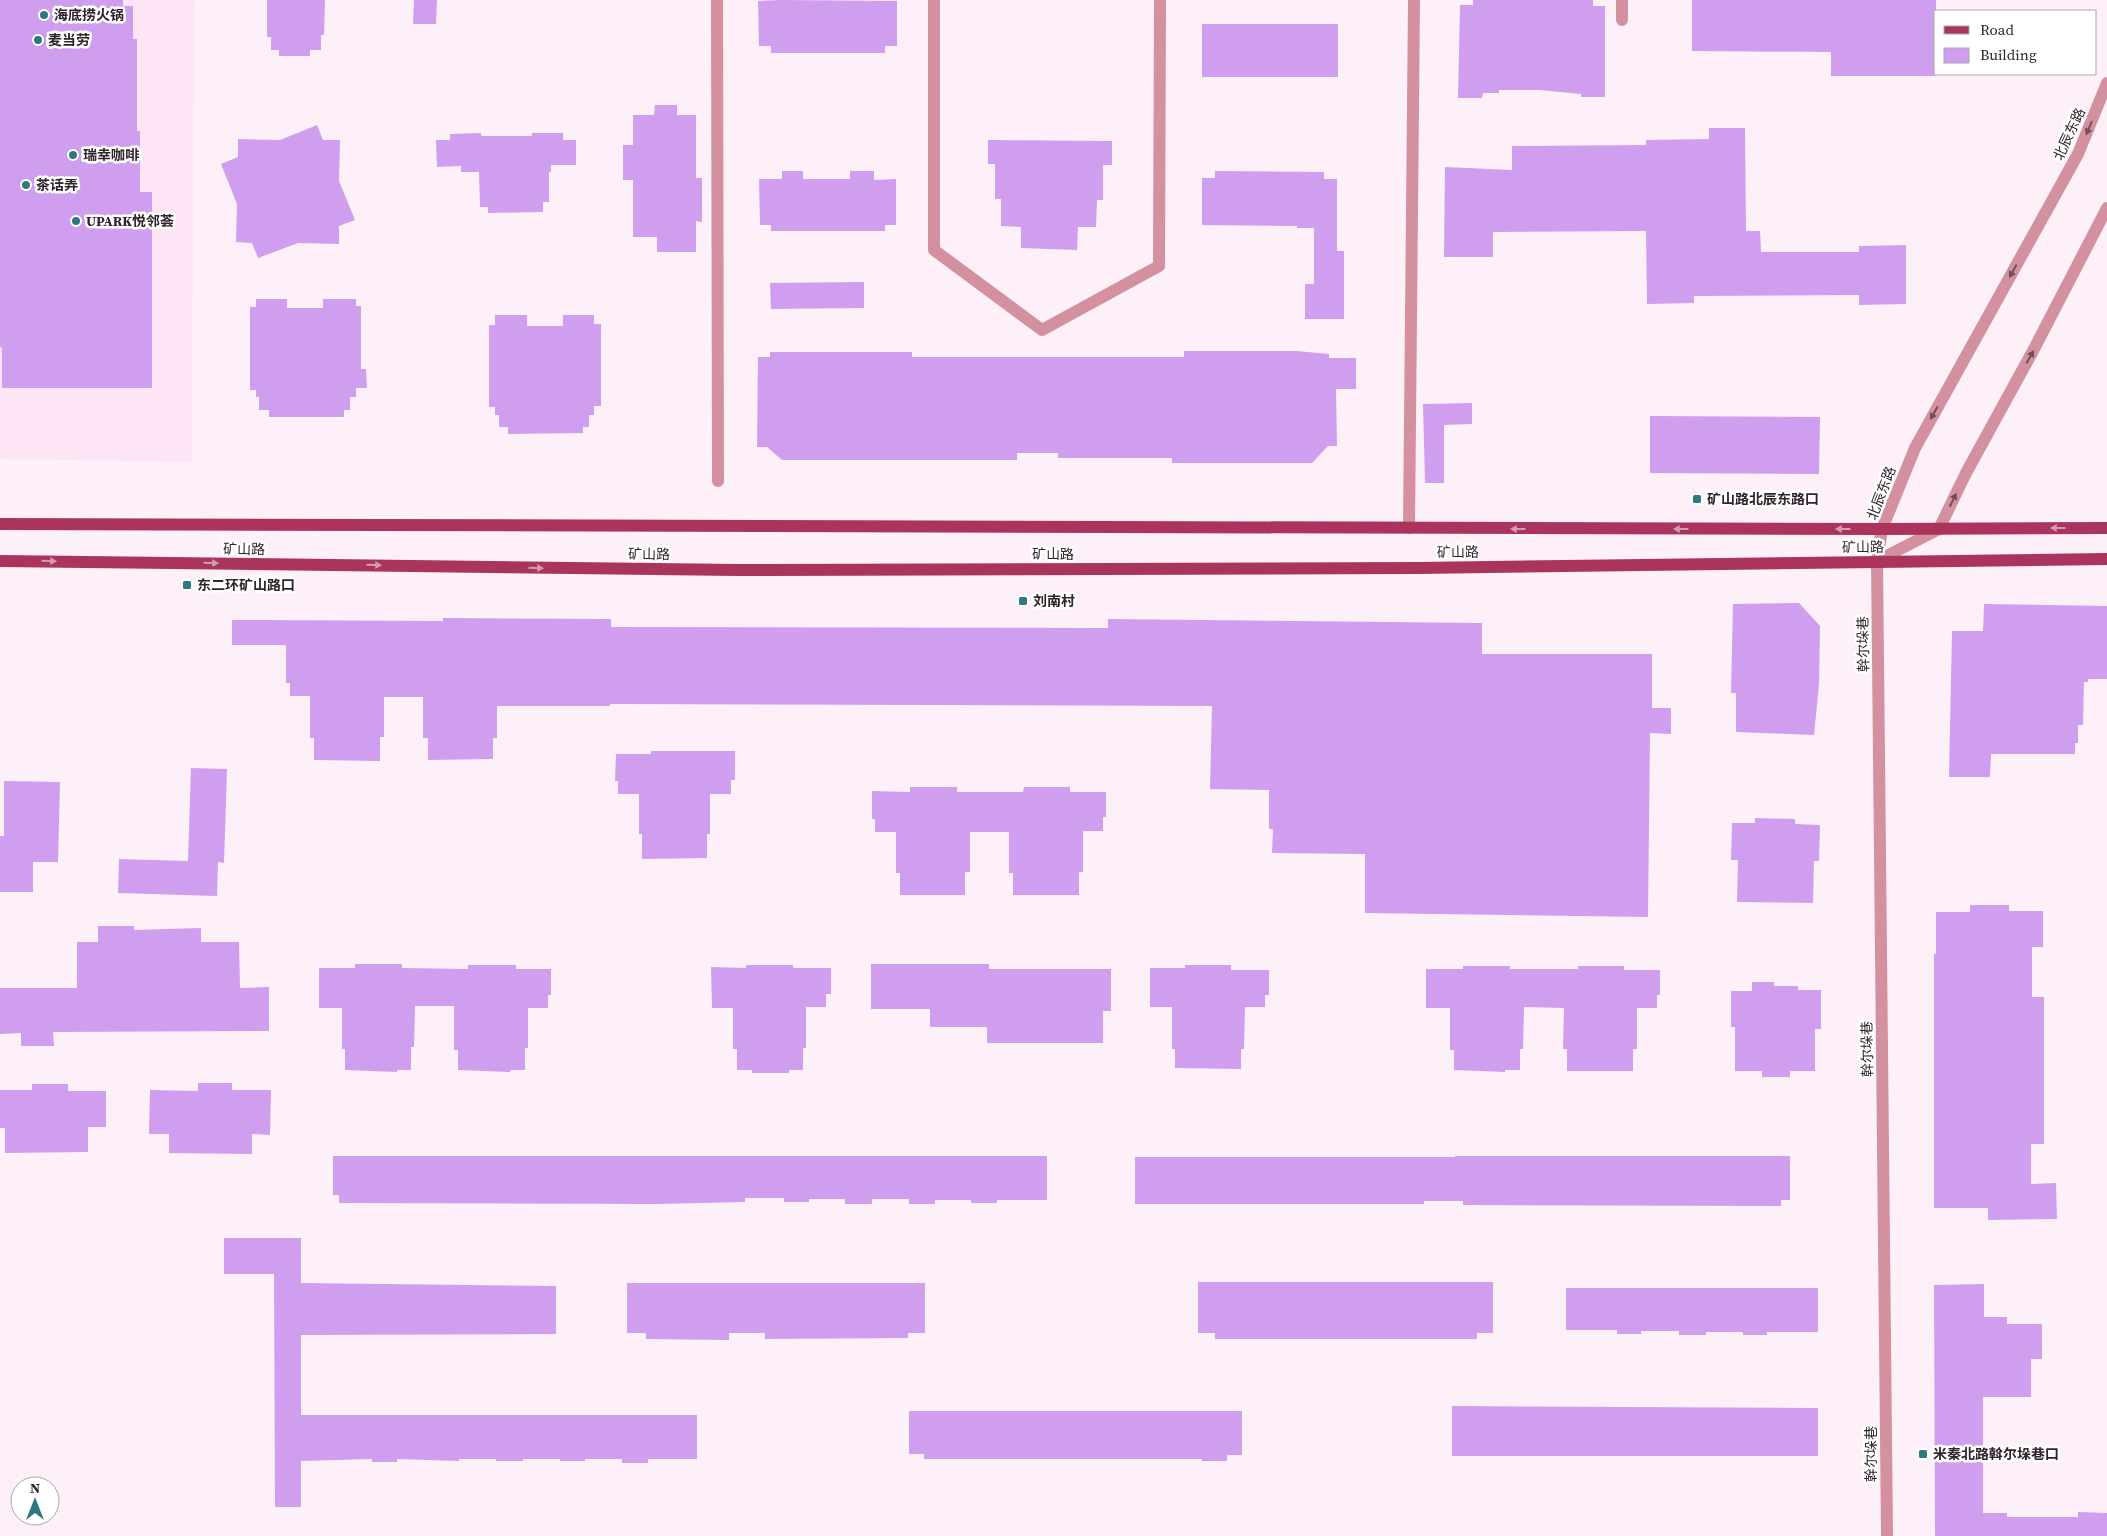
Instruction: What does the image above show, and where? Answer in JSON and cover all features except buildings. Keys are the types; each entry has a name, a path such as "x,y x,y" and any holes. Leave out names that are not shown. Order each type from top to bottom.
{"main road":[{"name":"矿山路","path":"0,524 1882,530 2107,528"},
{"name":"矿山路","path":"0,560 738,570 1418,568 2107,559"}],"street":[{"path":"717,0 718,481"},
{"path":"934,0 934,250 1042,330 1159,266 1160,0"},
{"path":"1409,528 1414,0"},
{"path":"1622,0 1622,20"},
{"name":"北辰东路","path":"1877,561 1882,530 1915,448 2078,154 2107,83"},
{"path":"1877,561 1939,529 1966,473 2034,350 2107,208"},
{"name":"幹尔垛巷","path":"1877,561 1887,1536"}],"shaded area":[{"path":"0,0 194,0 192,462 0,459"}],"place":[{"name":"海底捞火锅","path":"44,15"},
{"name":"麦当劳","path":"38,40"},
{"name":"瑞幸咖啡","path":"73,155"},
{"name":"茶话弄","path":"26,185"},
{"name":"UPARK悦邻荟","path":"76,221"},
{"name":"矿山路北辰东路口","path":"1697,499"},
{"name":"东二环矿山路口","path":"187,585"},
{"name":"刘南村","path":"1023,601"},
{"name":"米秦北路斡尔垛巷口","path":"1923,1454"}]}
